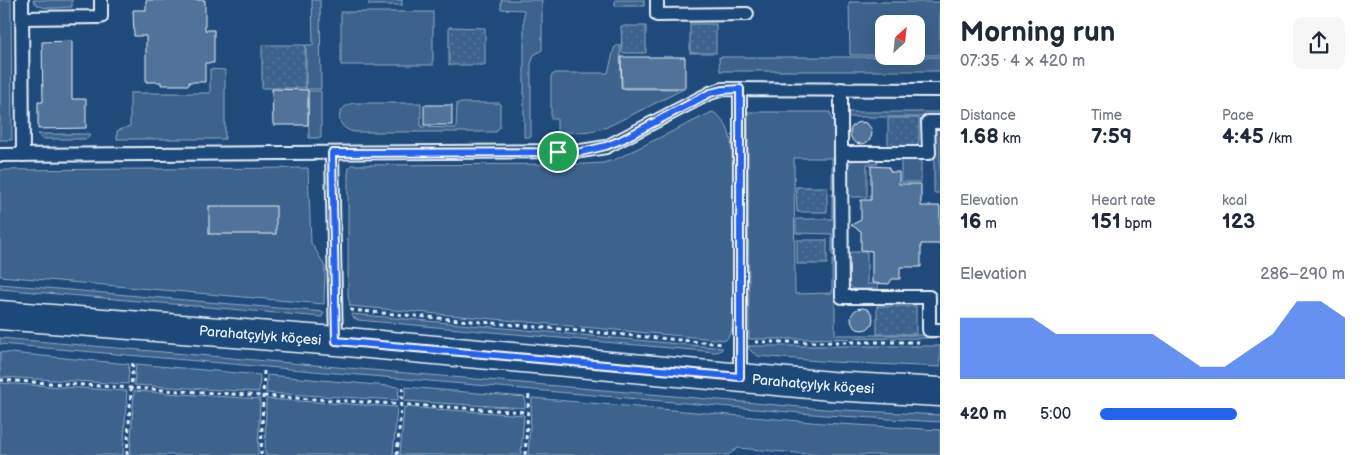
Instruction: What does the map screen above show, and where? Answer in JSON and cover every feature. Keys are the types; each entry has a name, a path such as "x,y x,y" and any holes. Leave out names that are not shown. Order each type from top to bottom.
{"street":[{"name":"Parahatçylyk köçesi","path":"0,315 336,341 831,386 940,392"}],"lane":[{"path":"22,0 23,155"},
{"path":"22,18 101,17 101,0"},
{"path":"657,0 657,15 747,14"},
{"path":"740,89 740,377"},
{"path":"841,89 842,297 929,297 930,330 940,330"},
{"path":"0,155 581,152 621,140 710,93 723,90 940,90"},
{"path":"841,153 929,153 928,122 940,122"},
{"path":"332,153 336,341"}],"path":[{"path":"350,310 730,344"},
{"path":"746,342 921,342"},
{"path":"127,455 133,360"},
{"path":"261,455 264,371"},
{"path":"0,380 528,412"},
{"path":"397,455 402,383"},
{"path":"525,455 529,394"}],"shaded area":[{"path":"0,0 11,0 12,140 0,140"},
{"path":"33,0 72,0 72,7 45,7 36,4"},
{"path":"312,0 320,0 321,89 306,89 306,45 313,45"},
{"path":"369,0 402,0 402,5 369,5"},
{"path":"501,0 542,0 542,50 534,55 531,64 531,137 524,137 524,10 501,9"},
{"path":"615,0 644,0 644,6 615,6"},
{"path":"849,2 940,2 940,55 925,55 925,15 875,15 875,55 850,55"},
{"path":"341,12 433,12 433,65 341,65"},
{"path":"690,24 716,24 716,53 690,53"},
{"path":"621,26 646,26 646,53 622,53"},
{"path":"449,27 485,28 485,65 449,65"},
{"path":"620,44 621,89 684,89 607,127 588,131 557,132 557,119 551,119 552,75 555,73 608,73 614,49"},
{"path":"262,45 305,45 305,88 262,88"},
{"path":"719,57 875,57 875,65 925,65 925,57 940,57 940,71 720,71"},
{"path":"210,69 225,70 225,139 117,139 117,131 130,126 130,93 210,93"},
{"path":"308,91 321,91 321,138 309,138"},
{"path":"354,103 421,103 421,127 456,128 457,103 500,103 500,126 496,132 354,132 343,126 339,118 340,113 347,105"},
{"path":"712,112 725,123 731,139 732,150 736,311 733,327 726,340 350,306 348,296 348,174 351,165 603,163 614,160"},
{"path":"748,112 830,112 834,122 836,188 832,188 832,158 794,158 795,294 832,293 832,260 836,260 835,335 940,335 940,338 749,339"},
{"path":"848,112 940,112 940,117 848,117"},
{"path":"888,118 919,118 918,145 914,147 888,147"},
{"path":"934,128 940,128 940,193 934,193"},
{"path":"37,134 90,134 85,139 43,139"},
{"path":"853,159 877,160 878,164 867,164 867,197 852,197 848,194 847,171"},
{"path":"901,159 921,159 921,182 901,182"},
{"path":"308,168 311,243 325,267 324,304 0,276 0,170"},
{"path":"796,187 827,187 827,212 797,212"},
{"path":"832,194 836,194 836,255 832,255 832,234 796,233 796,219 832,219"},
{"path":"797,240 827,240 827,264 797,264"},
{"path":"851,252 867,252 867,284 878,284 878,289 854,289 849,285 848,255"},
{"path":"0,284 324,312 322,317 0,289"},
{"path":"877,306 916,306 916,334 877,334"},
{"path":"351,314 723,348 715,352 358,320"},
{"path":"0,338 824,409 940,415 940,422 824,415 0,344"},
{"path":"747,346 940,346 940,367 832,362 758,356"},
{"path":"0,352 129,364 128,384 0,377"},
{"path":"136,364 260,375 259,392 134,385"},
{"path":"267,375 399,387 398,400 266,393"},
{"path":"0,383 127,391 123,455 0,455"},
{"path":"406,387 525,397 525,408 404,401"},
{"path":"134,391 260,399 258,455 130,455"},
{"path":"532,398 823,423 940,430 940,455 820,455 738,448 728,455 528,455"},
{"path":"266,399 397,407 393,455 265,455"},
{"path":"404,407 524,415 521,455 400,455"}],"building":[{"path":"146,0 205,0 205,30 214,30 214,63 205,63 205,82 189,82 189,85 161,85 161,82 146,82 146,36 134,36 133,10 146,10"},
{"path":"72,41 72,99 86,99 86,128 38,129 38,102 43,102 42,42"},
{"path":"621,57 685,57 685,88 622,88"},
{"path":"272,89 308,90 308,125 273,125"},
{"path":"424,105 452,105 452,125 424,125"},
{"path":"861,122 869,125 872,133 869,141 861,144 853,141 850,133 853,125"},
{"path":"871,166 888,167 891,172 899,172 899,184 921,184 921,206 940,206 940,244 921,244 921,267 900,267 900,279 892,279 889,284 872,283 872,251 861,250 861,231 851,225 861,220 861,200 871,200"},
{"path":"209,206 276,206 276,234 209,234"},
{"path":"862,308 870,311 873,319 870,327 862,330 854,327 851,319 854,311"}],"route":[{"path":"740,89 740,377 336,341 332,153 558,152 581,152 606,146 710,93 740,89"}]}
